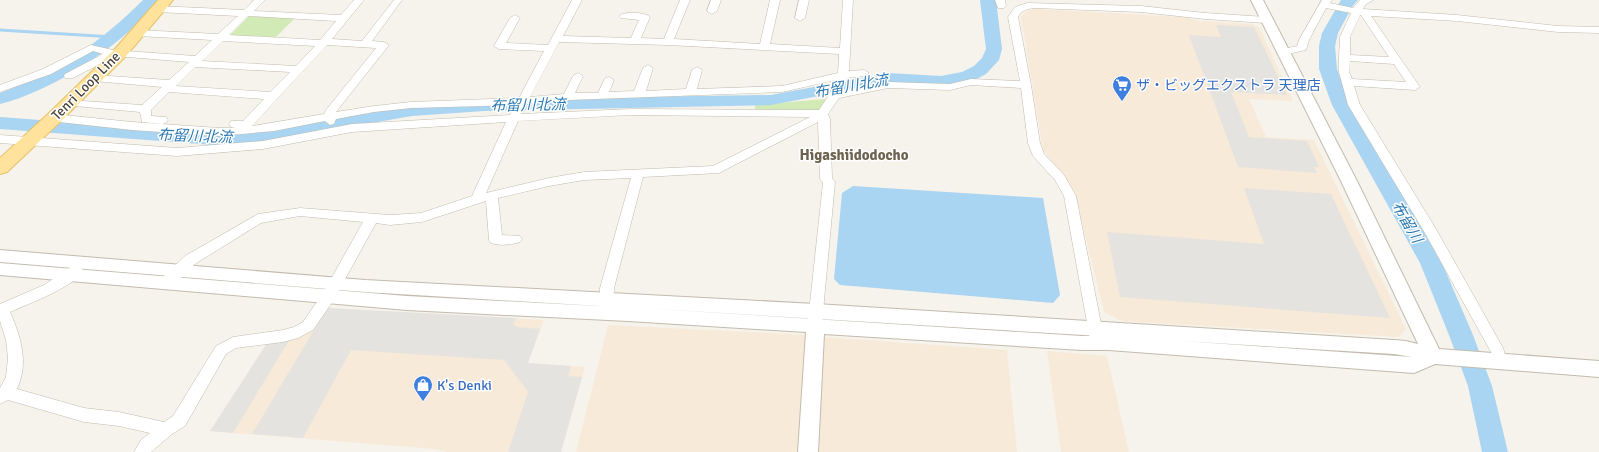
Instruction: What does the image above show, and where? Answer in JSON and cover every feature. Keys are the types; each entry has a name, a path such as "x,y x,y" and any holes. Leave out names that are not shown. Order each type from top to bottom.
{"main road":[{"name":"Tenri Loop Line","path":"0,168 52,120 94,78 114,53 137,33 162,4"}],"street":[{"path":"68,103 145,109 260,0"},
{"path":"145,109 146,119 246,125 324,43 359,0"},
{"path":"477,199 513,118 577,0"},
{"path":"668,42 685,0"},
{"path":"712,12 716,0"},
{"path":"764,47 775,0"},
{"path":"800,18 804,0"},
{"path":"171,277 190,260 258,219 300,212 390,220 422,216 477,199 549,182 584,176 715,170 816,119 822,114 835,94 841,78 845,51 848,0"},
{"path":"1257,0 1438,357"},
{"path":"1368,0 1361,3 1358,12 1352,20 1346,37 1344,72 1354,104 1431,232 1498,352 1495,361"},
{"path":"365,44 398,1"},
{"path":"1283,52 1302,48 1304,40 1326,3 1358,12 1457,18 1558,29 1599,30"},
{"path":"162,4 246,13 344,18"},
{"path":"1097,336 1070,196 1060,178 1039,156 1034,143 1026,85 1013,17 1014,12 1026,6 1034,5 1141,9 1205,16 1266,20"},
{"path":"1347,82 1414,86 1397,60 1358,12"},
{"path":"624,16 645,17 634,40"},
{"path":"515,18 499,46 634,40 845,51"},
{"path":"137,33 384,45 330,112 330,124"},
{"path":"0,89 70,61 91,48 114,53 299,69"},
{"path":"70,76 114,53"},
{"path":"1344,58 1397,60"},
{"path":"639,94 648,68"},
{"path":"691,92 697,70"},
{"path":"0,139 32,139 177,152 214,150 263,145 330,124 411,105 523,101 568,97 782,89 864,73"},
{"path":"568,97 578,76"},
{"path":"94,78 169,87 274,96"},
{"path":"602,96 609,80"},
{"path":"835,94 888,85 950,87 971,82 1026,85"},
{"path":"52,120 219,132 330,124 375,126 631,112 822,114"},
{"path":"808,452 815,318 829,182 826,179 824,119 822,114"},
{"path":"606,306 620,240 638,173"},
{"path":"492,196 496,240 514,240"},
{"path":"142,452 147,445 166,429 179,421 221,350 233,343 283,336 298,332 308,326 332,290 372,218"},
{"path":"0,256 85,263 171,277"},
{"path":"85,263 57,285 1,309 12,332 16,353 15,369 4,395 84,415 166,429"},
{"path":"0,269 71,275 171,277 332,290 407,303 606,306 1097,336 1414,365 1438,357 1599,369"}],"shaded area":[{"path":"1034,9 1185,17 1198,21 1252,24 1259,27 1293,101 1249,99 1266,137 1314,140 1406,329 1399,337 1121,321 1104,312 1074,190 1043,150 1021,16 1028,10"},
{"path":"1216,25 1254,27 1287,95 1231,92 1249,137 1307,141 1319,167 1314,167 1317,173 1238,167 1189,35 1221,37"},
{"path":"1244,188 1331,194 1390,318 1120,297 1107,232 1264,244"},
{"path":"327,308 544,320 528,363 585,367 561,452 447,452 435,449 210,431 290,339"},
{"path":"327,308 516,318 513,324 517,327 540,329 528,363 571,366 568,376 582,377 561,452 508,452 528,392 504,360 351,350 303,438 252,434"},
{"path":"608,325 807,335 799,452 576,452"},
{"path":"821,337 1007,350 1017,452 816,452"},
{"path":"290,339 233,433 210,431 267,343"},
{"path":"1047,351 1107,356 1129,452 1061,452"}],"green space":[{"path":"253,15 295,18 275,38 234,36 231,34 248,17"},
{"path":"824,99 827,100 818,111 755,110 755,105"}],"water":[{"path":"853,186 1043,198 1060,295 1053,303 840,285 834,279 842,193"}],"waterway":[{"path":"0,99 30,87 85,57 117,34 152,0"},
{"name":"布留川北流","path":"0,123 214,139 256,137 412,110 484,105 771,100 888,78 941,81 967,77 980,70 990,60 994,49 988,0"},
{"name":"布留川","path":"1350,0 1345,5 1330,33 1327,46 1328,69 1341,105 1431,263 1461,335 1480,386 1495,452"},
{"path":"0,30 113,37"}],"place":[{"name":"ザ・ビッグエクストラ 天理店","path":"1122,102"},
{"name":"K's Denki","path":"423,402"}],"district":[{"name":"Higashiidodocho","path":"854,155"}]}
